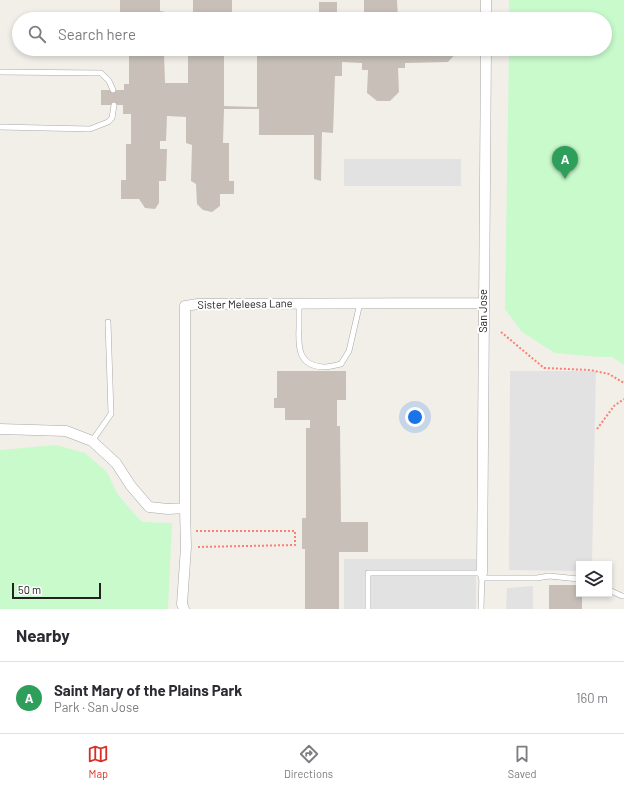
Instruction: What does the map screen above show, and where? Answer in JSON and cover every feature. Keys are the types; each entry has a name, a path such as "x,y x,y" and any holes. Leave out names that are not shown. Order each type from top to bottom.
{"street":[{"path":"486,0 486,12"},
{"name":"San Jose","path":"481,576 486,56"},
{"name":"Sister Meleesa Lane","path":"184,609 182,604 186,547 185,306 198,304 483,303"},
{"path":"0,429 66,431 92,441 116,463 131,486 149,507 168,509 185,508"}],"lane":[{"path":"0,72 101,73 109,81 113,90"},
{"path":"0,127 90,129 108,122 112,118 114,105"},
{"path":"299,303 299,351 304,360 311,365 324,367 342,364 349,351 360,303"},
{"path":"92,441 111,414 108,322"},
{"path":"368,609 368,573 576,578"},
{"path":"481,576 481,609"},
{"path":"612,591 624,596"}],"path":[{"path":"501,332 544,368 590,370 609,374 624,383"},
{"path":"597,428 614,406 624,399"},
{"path":"186,531 296,531 295,545 186,547"}],"green space":[{"path":"509,0 624,0 624,365 612,357 555,353 522,332 505,309 509,56 612,56 612,12 509,12"},
{"path":"56,445 85,453 107,472 118,495 142,522 172,523 168,609 0,609 0,450"}],"shaded area":[{"path":"344,159 461,159 461,186 344,186"},
{"path":"510,371 596,371 592,561 576,561 576,571 509,570"},
{"path":"344,559 476,559 476,609 344,609"},
{"path":"533,586 533,609 506,609 507,588"}],"building":[{"path":"120,0 160,0 160,11 165,12 120,12"},
{"path":"193,0 232,0 232,12 193,12"},
{"path":"364,0 397,0 398,12 364,12"},
{"path":"319,2 337,2 337,12 319,12"},
{"path":"129,56 164,56 165,83 188,83 188,56 224,56 224,106 257,107 257,56 453,56 448,62 405,63 405,68 398,68 399,92 390,101 377,101 367,93 368,70 362,70 362,63 342,62 342,76 335,76 333,133 322,132 321,181 314,179 314,135 259,135 259,109 224,109 223,143 229,143 229,181 234,181 234,194 220,194 220,206 212,212 203,210 197,204 196,184 191,181 192,145 186,143 186,117 167,116 166,141 160,141 160,149 167,149 166,181 159,181 159,203 155,209 145,208 139,199 121,199 121,180 126,180 126,144 131,144 131,114 123,114 123,105 101,105 101,90 124,90 124,84 129,84"},
{"path":"277,371 346,371 346,400 337,400 337,426 340,426 341,522 368,522 368,552 339,552 339,609 305,609 305,549 302,549 302,518 306,518 306,428 310,428 310,420 285,420 285,408 274,408 274,398 277,398"},
{"path":"549,585 576,585 576,597 582,597 582,609 549,609"}],"place":[{"name":"Saint Mary of the Plains Park","path":"565,179"}]}
